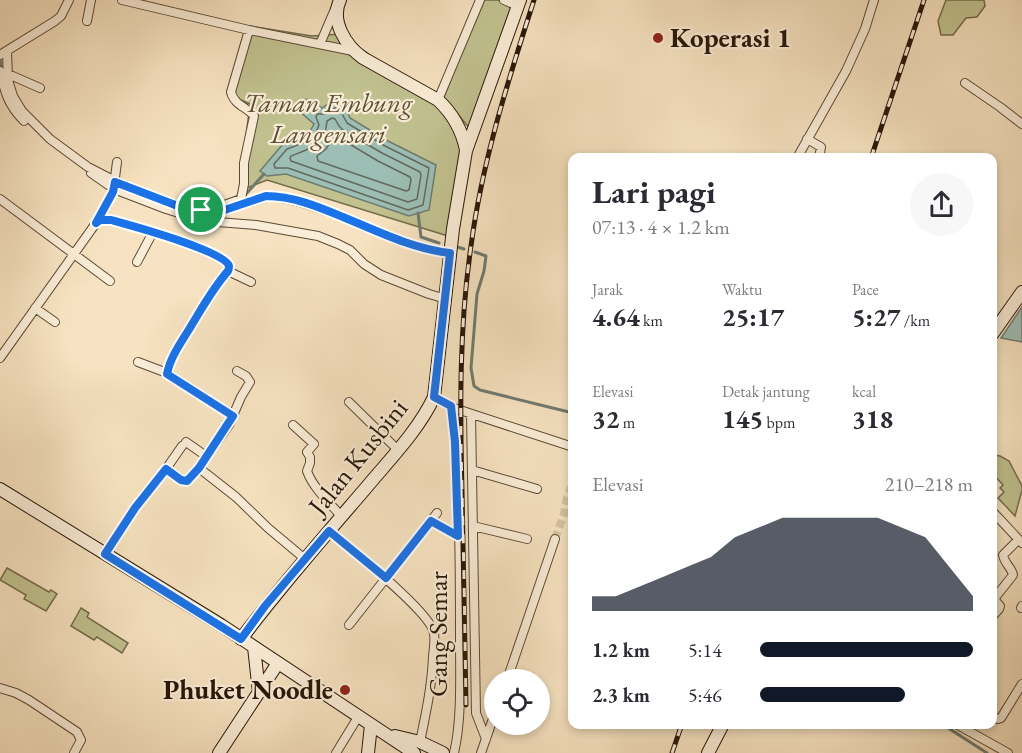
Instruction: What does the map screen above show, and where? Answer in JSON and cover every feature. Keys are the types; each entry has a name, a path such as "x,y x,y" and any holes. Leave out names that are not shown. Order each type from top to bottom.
{"main road":[{"path":"338,3 338,24 346,43 363,58 445,106 457,123 466,151"},
{"name":"Jalan Kusbini","path":"241,639 428,411 434,397 450,253 466,151 519,3"},
{"path":"997,327 1022,292"},
{"path":"0,489 221,625 385,734 417,747 443,753"},
{"path":"254,647 259,692"},
{"path":"219,753 278,663"},
{"path":"368,753 371,725"},
{"path":"708,753 720,729"}],"street":[{"path":"69,0 61,16 55,21 4,52 4,73 13,96 22,111 35,125 50,139 115,185 199,214 266,196 275,196 321,208 406,243 428,250 450,253"},
{"path":"87,21 92,0"},
{"path":"122,0 249,30 353,51"},
{"path":"438,100 480,0"},
{"path":"504,0 519,3"},
{"path":"800,153 846,72 874,0"},
{"path":"320,44 338,3"},
{"path":"199,214 241,199 244,162 254,116 237,102 231,92 249,30"},
{"path":"4,73 40,88"},
{"path":"965,83 1022,124"},
{"path":"807,139 821,147 820,153"},
{"path":"0,358 96,223 115,185 117,162"},
{"path":"0,199 110,281"},
{"path":"96,223 100,220 111,220 183,241 228,263 228,271 208,297 179,346 167,374"},
{"path":"218,222 256,225 318,236 350,250 364,264 381,275 446,299"},
{"path":"137,262 153,232"},
{"path":"228,271 251,282"},
{"path":"35,308 55,322"},
{"path":"138,362 167,374 233,416"},
{"path":"166,469 187,481 199,468 229,425 250,382 246,376 237,371"},
{"path":"434,397 471,414 568,445"},
{"path":"349,402 398,450"},
{"name":"Gang Semar","path":"451,406 455,442 460,675 458,738 453,753"},
{"path":"471,414 477,713 486,739"},
{"path":"293,425 314,444 307,452 310,457 308,476 341,516"},
{"path":"105,554 135,508 184,444 206,456"},
{"path":"199,468 236,497 305,559"},
{"path":"472,470 537,489"},
{"path":"349,625 437,513"},
{"path":"997,516 1020,542 1003,555 1013,575 997,595"},
{"path":"431,521 458,536"},
{"path":"473,526 527,539"},
{"path":"329,531 386,578 431,623 434,631 432,680 417,747"},
{"path":"511,669 555,539"},
{"path":"997,718 1001,718 1022,684"},
{"path":"0,688 16,693 77,732 81,740 74,753"},
{"path":"336,753 358,717"},
{"path":"965,729 1008,753"},
{"path":"481,753 487,735"}],"green space":[{"path":"482,0 498,0 514,6 470,129 444,97"},
{"path":"946,0 984,0 985,6 977,17 966,18 953,35 941,35 938,21"},
{"name":"Taman Embung Langensari","path":"249,26 312,36 340,34 436,101 458,126 464,156 448,236 267,180 239,191 250,104 227,94"},
{"path":"997,456 1009,461 1022,486 1015,516 998,498 1004,492 1000,488 1003,485 997,478"},
{"path":"7,568 49,592 51,590 57,594 46,611 24,599 26,595 0,580"},
{"path":"81,608 89,613 87,617 128,643 122,653 97,637 94,640 71,626"}],"water":[{"path":"341,96 350,118 388,141 436,165 429,210 409,216 286,174 267,176 260,171 283,144 308,135 314,124 299,111 301,102 306,99 322,108"},
{"path":"1022,307 1022,342 1001,338"}],"waterway":[{"path":"0,60 2,70"},
{"path":"246,194 264,174"},
{"path":"418,213 421,237 439,243"},
{"path":"454,246 464,249"},
{"path":"475,252 486,256 477,294 471,368 474,386 480,390 568,412"},
{"path":"950,729 987,753"}],"tunnel":[{"path":"555,539 568,495"}],"railway":[{"path":"466,705 461,461 464,307 476,215 489,153 534,0"},
{"path":"873,153 924,0"},
{"path":"672,753 680,729"}],"place":[{"name":"Koperasi 1","path":"658,38"},
{"name":"Phuket Noodle","path":"345,690"}],"route":[{"path":"115,182 191,211 201,210 198,219 266,196 275,196 321,208 406,243 428,250 450,253 434,397 451,406 455,442 458,536 431,521 386,578 329,531 265,606 241,639 105,554 135,508 166,469 181,480 187,481 199,468 233,416 167,374 179,346 229,267 228,263 222,259 183,241 111,220 100,220 96,223 113,192 115,182"}]}
